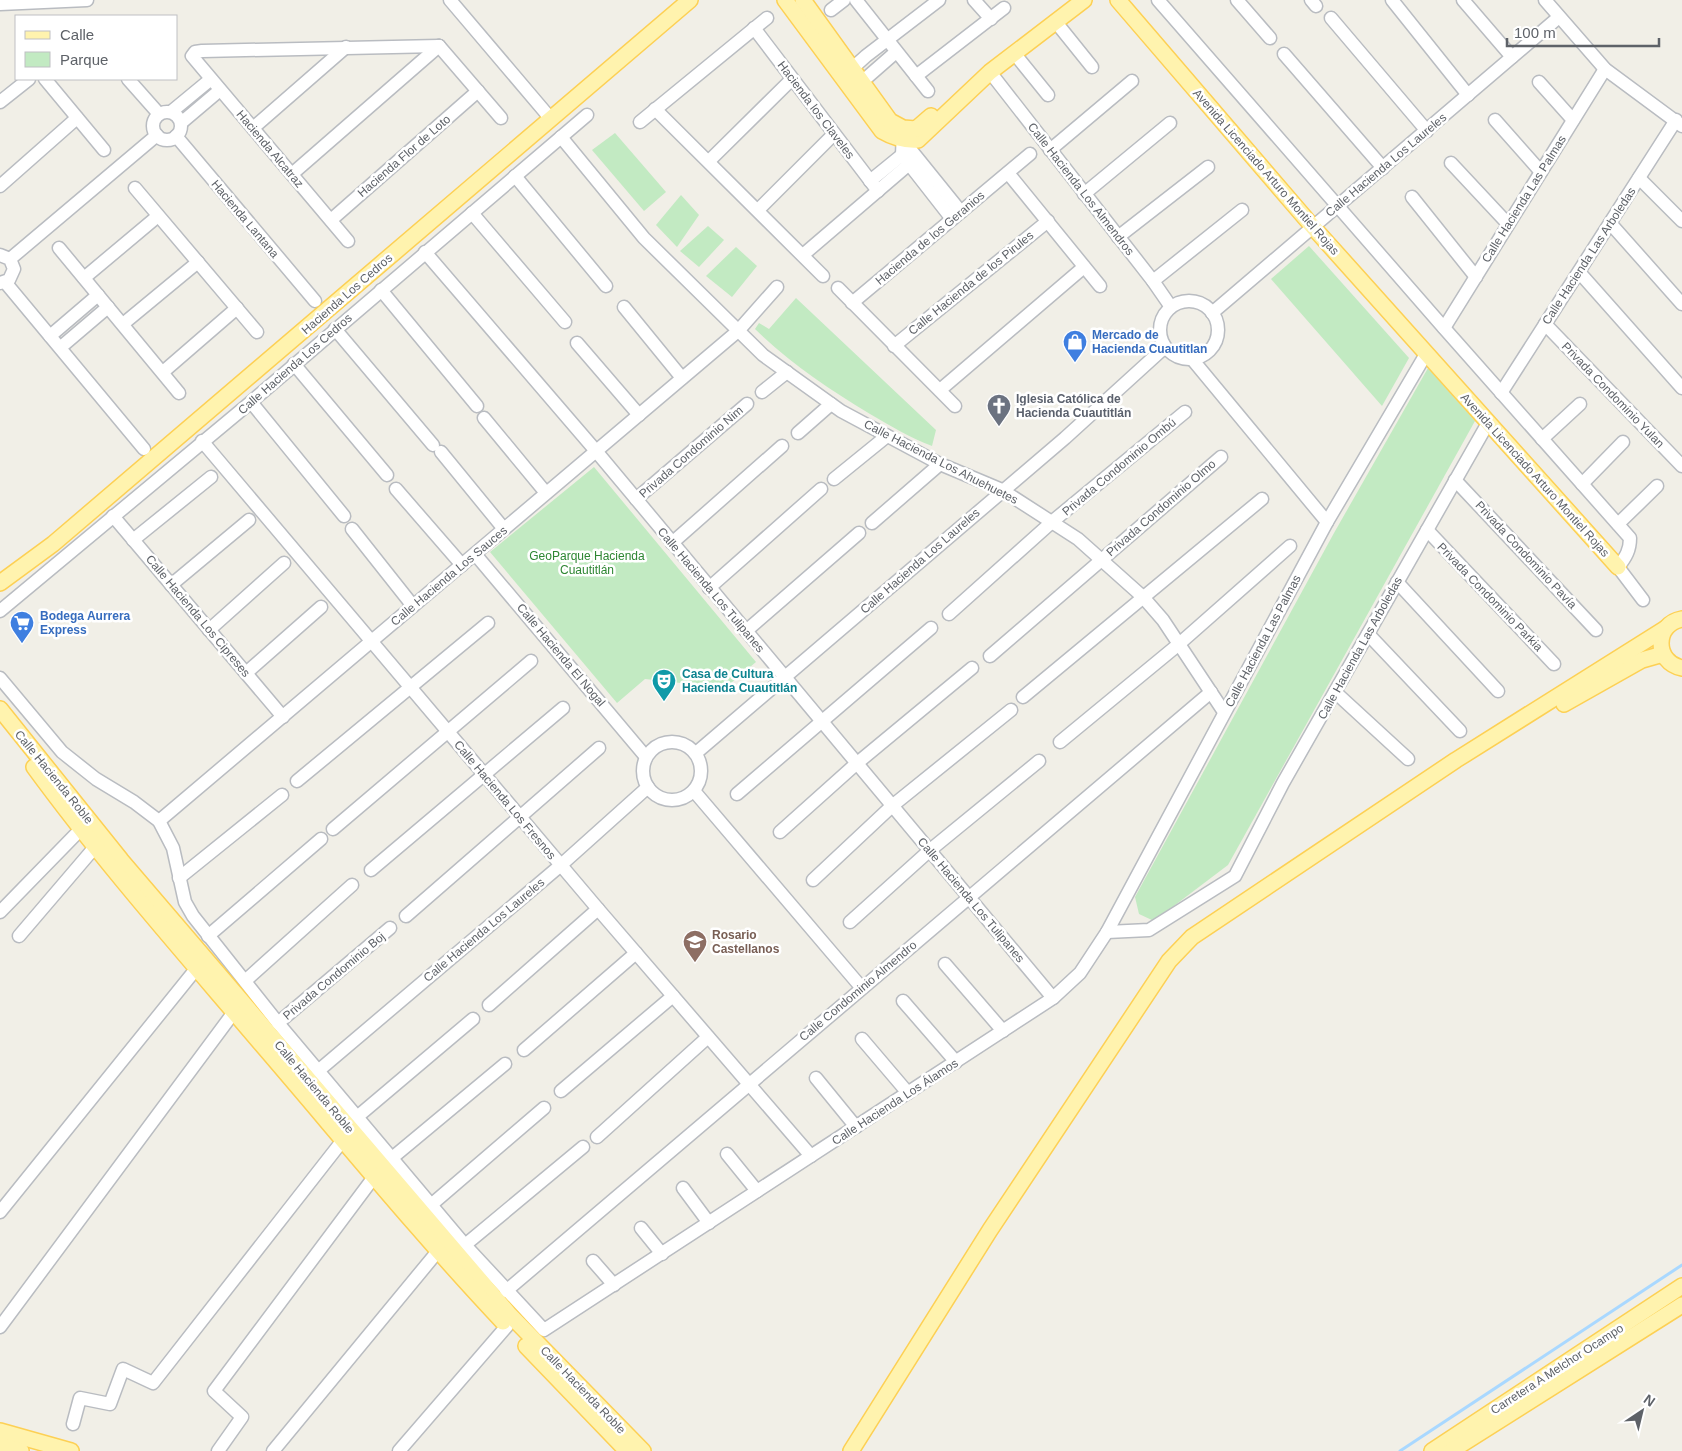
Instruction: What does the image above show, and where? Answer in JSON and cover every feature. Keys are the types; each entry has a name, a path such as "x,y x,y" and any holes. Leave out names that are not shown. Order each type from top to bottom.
{"main road":[{"name":"Hacienda Los Cedros","path":"0,583 60,538 690,0"},
{"path":"786,0 848,72"},
{"path":"803,0 858,86 902,134 916,129 980,77 990,72 1084,0"},
{"name":"Avenida Licenciado Arturo Montiel Rojas","path":"1118,0 1313,227 1618,567"},
{"path":"851,1451 1007,1205 1169,961 1192,937 1456,760 1666,628 1671,623 1682,619"},
{"path":"1666,628 1660,641 1663,654 1673,665 1682,668"},
{"path":"860,1451 880,1416 955,1305 1105,1070 1174,966 1197,942 1460,766 1617,672 1642,660 1663,654"},
{"name":"Calle Hacienda Roble","path":"0,709 121,860 497,1300 643,1451"},
{"name":"Calle Hacienda Roble","path":"0,721 80,830 374,1177 438,1251 507,1326 627,1451"},
{"name":"Carretera A Melchor Ocampo","path":"1432,1451 1682,1286"},
{"name":"Carretera A Melchor Ocampo","path":"1451,1451 1682,1305"},
{"path":"0,1431 71,1451"},
{"path":"0,1445 21,1451"}],"street":[{"path":"0,4 87,0"},
{"path":"450,0 551,119"},
{"path":"831,10 844,0"},
{"path":"856,0 928,91"},
{"path":"848,72 886,40 939,0"},
{"path":"974,0 991,19"},
{"name":"Avenida Licenciado Arturo Montiel Rojas","path":"1158,0 1337,207 1630,538 1630,547 1618,567"},
{"path":"1237,0 1270,38"},
{"path":"1392,0 1468,95"},
{"path":"1463,0 1512,57"},
{"path":"1545,0 1605,69 1679,123"},
{"path":"916,76 1004,8"},
{"name":"Calle Hacienda Los Laureles","path":"1212,313 1559,17"},
{"path":"640,122 767,18"},
{"path":"1331,18 1427,130"},
{"path":"1055,22 1092,68"},
{"name":"Hacienda los Claveles","path":"754,28 874,186"},
{"path":"253,128 346,48 439,46"},
{"path":"439,46 501,118"},
{"path":"292,174 439,46"},
{"name":"Hacienda Alcatraz","path":"346,48 202,51 195,52 192,56 348,241"},
{"path":"858,86 896,52"},
{"path":"1014,53 1048,96"},
{"path":"1284,54 1383,168"},
{"name":"Calle Hacienda Las Palmas","path":"1444,328 1605,69"},
{"name":"Calle Hacienda Los Almendros","path":"990,72 1153,281 1170,307"},
{"path":"129,80 165,113 177,117 180,123 180,130 176,136 165,140 157,135 153,124 165,113 211,79"},
{"path":"709,162 792,79"},
{"path":"0,102 28,80"},
{"path":"46,80 104,150"},
{"path":"1050,150 1132,80"},
{"path":"1539,82 1573,120"},
{"path":"180,123 220,90"},
{"name":"Hacienda Flor de Loto","path":"331,220 478,91"},
{"path":"655,109 804,254 824,276"},
{"name":"Calle Hacienda Los Cedros","path":"0,610 251,402 587,115"},
{"path":"0,186 77,118"},
{"path":"1495,120 1541,172"},
{"path":"1084,194 1170,123"},
{"name":"Calle Hacienda Las Arboledas","path":"1501,393 1639,178 1679,123"},
{"path":"758,209 834,134"},
{"path":"902,134 905,160 924,175"},
{"path":"902,134 924,175 957,215"},
{"path":"144,449 61,348 2,282 13,273 13,265 3,256 157,135"},
{"name":"Hacienda Lantana","path":"176,136 314,301"},
{"name":"Calle Hacienda Los Ahuehuetes","path":"561,137 644,238 763,355 831,404 887,436 940,464 1002,490 1052,521 1102,559 1143,597 1179,644 1224,712"},
{"name":"Hacienda de los Geranios","path":"852,303 1030,154"},
{"path":"804,254 874,186 905,160"},
{"path":"1451,163 1508,224"},
{"path":"1118,237 1208,167"},
{"path":"1008,172 1100,286"},
{"path":"515,176 606,286"},
{"path":"1639,178 1682,221"},
{"path":"135,188 257,332"},
{"path":"1412,198 1476,277"},
{"path":"1153,281 1242,210"},
{"path":"472,212 564,322"},
{"path":"84,278 158,216"},
{"name":"Calle Hacienda de los Pirules","path":"894,346 1048,221"},
{"path":"1610,223 1682,304"},
{"path":"59,248 179,393"},
{"name":"Calle Hacienda Los Tulipanes","path":"425,252 596,451 708,588 1053,998"},
{"path":"123,324 198,262"},
{"path":"940,390 1084,267"},
{"path":"1579,272 1682,388"},
{"name":"Calle Hacienda Los Sauces","path":"159,821 738,331 777,287"},
{"path":"838,288 955,406"},
{"path":"381,290 477,406"},
{"path":"50,336 98,295"},
{"path":"1181,302 1192,302 1203,305 1212,313 1217,329 1217,337 1208,352 1192,359 1177,357 1165,347 1160,331 1161,322 1170,307 1181,302"},
{"path":"61,348 108,307"},
{"path":"624,307 682,378"},
{"path":"163,372 237,308"},
{"name":"Privada Condominio Yulan","path":"1545,324 1682,466"},
{"path":"335,329 504,529"},
{"path":"577,343 639,415"},
{"name":"Calle Hacienda Los Laureles","path":"696,753 1065,438 1165,347"},
{"name":"Calle Hacienda Las Palmas","path":"1107,932 1327,522 1426,354"},
{"path":"1192,359 1327,522"},
{"path":"294,364 387,475"},
{"path":"762,392 787,372"},
{"path":"251,402 344,516"},
{"name":"Privada Condominio Nim","path":"636,500 747,404"},
{"path":"798,433 831,404"},
{"path":"1542,439 1580,404"},
{"name":"Privada Condominio Ombú","path":"949,614 1052,521 1184,412"},
{"path":"484,418 546,493"},
{"name":"Calle Hacienda Las Arboledas","path":"1107,932 1149,930 1235,876 1283,783 1488,423"},
{"path":"834,479 887,436"},
{"name":"Calle Hacienda Los Fresnos","path":"202,441 598,910 811,1156"},
{"path":"1582,484 1623,442"},
{"path":"672,543 782,446"},
{"name":"Privada Condominio Olmo","path":"990,656 1221,456"},
{"path":"872,523 940,464"},
{"path":"133,540 211,477"},
{"name":"Privada Condominio Pavía","path":"1455,480 1596,630"},
{"path":"1618,524 1657,486"},
{"path":"396,489 462,565"},
{"path":"708,588 821,489"},
{"path":"1023,698 1262,499"},
{"name":"Calle Hacienda Los Cipreses","path":"113,516 283,716"},
{"path":"171,585 250,520"},
{"path":"352,529 413,606"},
{"name":"Privada Condominio Parkia","path":"1427,530 1554,664"},
{"path":"746,631 859,533"},
{"path":"1060,742 1179,644 1290,546"},
{"name":"Calle Hacienda El Nogal","path":"475,554 646,757"},
{"path":"209,630 284,563"},
{"path":"1618,567 1643,600"},
{"path":"1397,582 1498,691"},
{"path":"246,674 321,607"},
{"path":"297,781 411,689 488,623"},
{"path":"737,794 932,628"},
{"path":"1368,634 1460,731"},
{"path":"333,829 531,661"},
{"path":"780,832 856,764 972,668"},
{"name":"Calle Hacienda Roble","path":"0,678 62,752 96,779 134,802 159,821 173,848 179,878 192,916 278,1024 357,1118 465,1245 544,1330"},
{"name":"Calle Condominio Almendro","path":"506,1291 861,987 1211,692"},
{"path":"1335,692 1408,759"},
{"path":"371,870 563,708"},
{"path":"813,880 892,806 1012,710"},
{"path":"676,741 687,745 696,753 701,766 700,779 694,790 685,797 670,799 655,795 648,787 642,772 646,757 658,745 676,741"},
{"path":"406,916 599,748"},
{"path":"850,922 929,851 1039,761"},
{"name":"Calle Hacienda Los Laureles","path":"318,1071 561,865 648,787"},
{"path":"694,790 861,987"},
{"path":"179,878 282,795"},
{"path":"0,912 80,830"},
{"path":"208,936 321,839"},
{"path":"19,936 95,847"},
{"path":"245,981 352,885"},
{"path":"489,1005 598,910"},
{"name":"Privada Condominio Boj","path":"278,1024 390,928"},
{"name":"Calle Hacienda Los Álamos","path":"544,1330 1053,998 1080,972 1107,932"},
{"path":"524,1050 636,953"},
{"path":"945,964 1003,1031"},
{"path":"0,1212 196,969"},
{"path":"560,1091 673,996"},
{"path":"903,1001 956,1062"},
{"path":"0,1327 234,1012"},
{"path":"357,1118 474,1019"},
{"path":"597,1137 708,1037"},
{"path":"862,1039 908,1093"},
{"path":"392,1158 505,1064"},
{"path":"816,1078 856,1127"},
{"path":"431,1205 544,1108"},
{"path":"73,1424 80,1398 110,1404 124,1369 153,1383 343,1140"},
{"path":"465,1245 583,1148"},
{"path":"727,1154 757,1191"},
{"path":"218,1451 242,1417 214,1391 374,1177"},
{"path":"683,1188 709,1223"},
{"path":"641,1228 662,1254"},
{"path":"273,1451 438,1251"},
{"path":"593,1261 614,1285"},
{"path":"399,1451 507,1326"}],"green space":[{"path":"615,133 666,192 644,211 592,150"},
{"path":"681,195 699,215 677,247 656,225"},
{"path":"708,226 724,240 699,267 680,251"},
{"path":"1309,246 1409,358 1382,406 1271,279"},
{"path":"736,247 757,266 732,297 706,276"},
{"path":"796,298 936,430 932,446 870,414 840,395 810,375 755,329 759,323 769,329"},
{"path":"1428,368 1475,421 1228,865 1154,921 1139,914 1135,897 1334,533"},
{"name":"GeoParque Hacienda Cuautitlán","path":"594,467 756,662 725,688 645,679 617,703 490,552"}],"waterway":[{"path":"1400,1451 1682,1265"}],"place":[{"name":"Mercado de Hacienda Cuautitlan","path":"1075,363"},
{"name":"Iglesia Católica de Hacienda Cuautitlán","path":"999,427"},
{"name":"Bodega Aurrera Express","path":"22,644"},
{"name":"Casa de Cultura Hacienda Cuautitlán","path":"664,702"},
{"name":"Rosario Castellanos","path":"695,963"}]}
